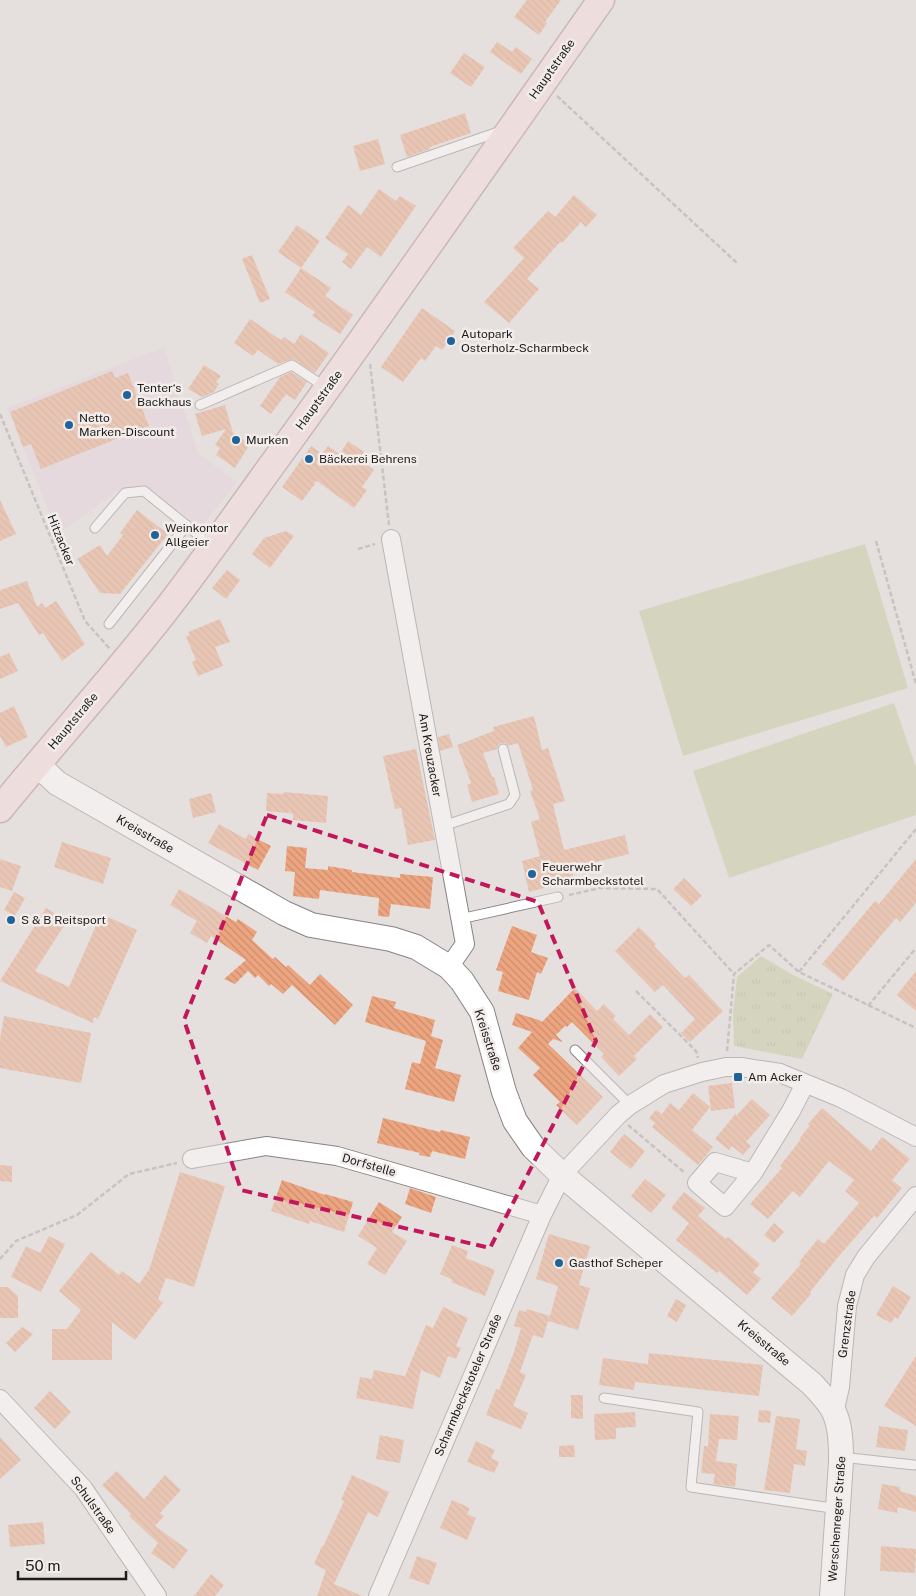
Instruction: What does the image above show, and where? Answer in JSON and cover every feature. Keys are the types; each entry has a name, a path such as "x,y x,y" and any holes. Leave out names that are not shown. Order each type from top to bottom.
{"main road":[{"name":"Hauptstraße","path":"0,809 162,615 327,389 601,0"}],"street":[{"name":"Am Kreuzacker","path":"390,539 465,944 449,967"},
{"name":"Kreisstraße","path":"37,764 57,782 284,913 311,925 391,939 416,947 449,967 462,981 482,1012 504,1092 515,1121 533,1147 562,1175 812,1384 834,1413"},
{"path":"562,1175 624,1110 664,1084 702,1072 726,1067 741,1066 780,1073 840,1098 916,1137"},
{"path":"753,1173 714,1162 697,1183 725,1207 753,1173 805,1084"},
{"name":"Dorfstelle","path":"192,1159 266,1146 337,1156 542,1215"},
{"name":"Scharmbeckstoteler Straße","path":"378,1596 542,1215 562,1175"},
{"name":"Grenzstraße","path":"834,1413 840,1387 847,1306 855,1274 866,1257 916,1196"},
{"name":"Schulstraße","path":"0,1399 83,1488 157,1596"},
{"name":"Werschenreger Straße","path":"832,1596 841,1457 838,1426 834,1413"}],"lane":[{"path":"397,166 512,127"},
{"path":"200,405 292,365 327,389"},
{"path":"95,528 125,493 144,491 212,547"},
{"path":"109,624 187,525"},
{"path":"443,826 513,801 516,796 503,749"},
{"path":"460,919 558,897"},
{"path":"575,1050 624,1110"},
{"path":"604,1398 698,1412 691,1488 838,1509"},
{"path":"841,1457 914,1466"}],"path":[{"path":"542,84 737,263"},
{"path":"358,549 390,539 366,334"},
{"name":"Hitzacker","path":"0,414 85,621 123,663"},
{"path":"876,540 916,684"},
{"path":"799,972 916,829"},
{"path":"558,897 600,888 657,889 734,974"},
{"path":"726,1067 734,974 769,945 799,972 916,1028"},
{"path":"868,1006 916,948"},
{"path":"636,991 696,1051 702,1072"},
{"path":"624,1110 697,1183"},
{"path":"0,1259 16,1241 77,1216 130,1174 192,1159"}],"highlighted area":[{"path":"267,815 538,902 596,1041 490,1248 241,1190 184,1020"}],"shaded area":[{"path":"164,347 198,453 237,482 201,528 145,486 122,488 58,534 7,408"}],"green space":[{"path":"865,544 908,688 683,756 639,611"},
{"path":"894,703 916,767 916,815 729,878 693,771"},
{"path":"761,956 793,975 833,994 802,1059 734,1046 733,1012 737,977"}],"building":[{"path":"527,0 561,0 545,22 547,23 539,35 514,17"},
{"path":"497,42 512,52 516,47 532,59 521,74 490,52"},
{"path":"464,53 485,67 471,87 450,73"},
{"path":"465,113 471,133 407,157 400,135"},
{"path":"378,139 385,164 360,171 353,146"},
{"path":"379,189 396,201 400,196 416,206 381,257 367,247 351,269 342,262 348,254 325,238 348,205 361,215"},
{"path":"574,195 597,215 586,227 581,222 527,279 539,289 509,323 484,302 524,258 513,248 548,211 555,217"},
{"path":"297,225 320,241 301,268 278,252"},
{"path":"252,255 270,299 260,303 242,259"},
{"path":"301,268 331,288 325,296 353,315 340,334 312,316 315,312 285,292"},
{"path":"422,308 455,331 442,350 436,346 425,361 421,358 403,382 381,367"},
{"path":"250,319 281,340 284,337 294,344 301,334 329,353 315,373 293,359 278,364 258,350 253,356 234,343"},
{"path":"204,365 221,376 216,382 219,384 214,392 202,397 188,389"},
{"path":"112,371 115,378 128,373 149,426 41,469 31,444 23,447 10,412"},
{"path":"291,372 307,382 295,400 286,394 271,414 260,406 280,377"},
{"path":"225,405 233,433 250,444 235,468 216,455 220,448 215,445 226,429 202,436 195,414"},
{"path":"348,441 364,452 359,459 374,470 362,487 367,490 354,508 317,481 314,481 315,484 302,501 282,487 311,446 322,454 328,446 340,454"},
{"path":"0,500 16,534 0,541"},
{"path":"137,510 168,534 120,594 100,593 77,559 100,545 107,556 123,535 120,533"},
{"path":"286,531 294,536 270,568 252,554 264,538"},
{"path":"227,570 240,580 226,599 212,588"},
{"path":"27,581 37,607 42,603 45,608 56,601 85,644 62,661 43,633 39,635 18,603 0,609 0,590"},
{"path":"220,619 230,642 215,647 223,666 198,676 192,662 196,660 186,637 190,635 188,632"},
{"path":"9,653 18,671 0,679 0,657"},
{"path":"14,706 28,737 6,747 0,736 0,713"},
{"path":"534,716 542,750 548,748 565,801 553,804 564,850 625,835 629,854 571,868 574,880 529,892 522,861 540,856 531,822 540,819 530,791 533,790 518,743 508,746 505,743 501,743 497,749 483,753 492,777 494,777 499,794 472,802 467,785 471,783 457,745 494,731 493,727"},
{"path":"449,734 453,747 440,751 438,737"},
{"path":"416,749 435,840 408,845 401,808 395,809 383,756"},
{"path":"284,792 328,796 326,823 293,820 293,814 290,813 290,810 289,813 266,811 267,793 284,794"},
{"path":"211,793 216,812 193,818 189,799"},
{"path":"219,824 246,839 248,834 271,846 258,870 208,843"},
{"path":"62,842 111,858 103,884 54,867"},
{"path":"287,846 307,848 305,868 328,870 328,866 352,870 352,872 400,878 400,874 433,877 430,909 391,904 389,917 378,916 379,898 320,890 319,899 293,896 295,872 285,871"},
{"path":"0,859 21,866 12,891 0,887"},
{"path":"916,859 916,903 900,922 896,918 843,981 822,964 875,901 879,904"},
{"path":"684,878 702,896 691,906 673,889"},
{"path":"179,889 236,922 238,919 257,932 252,940 273,959 275,957 286,967 288,965 310,985 320,974 353,1005 335,1025 292,985 283,994 271,984 269,986 258,975 255,978 248,971 235,984 224,979 246,960 211,936 207,943 190,933 197,921 170,905"},
{"path":"14,892 25,898 15,916 4,910"},
{"path":"46,908 67,921 35,971 69,987 101,914 137,930 98,1019 94,1017 93,1023 0,981"},
{"path":"512,926 537,935 531,952 548,958 541,974 537,972 529,1000 498,991 503,972 496,970"},
{"path":"639,927 656,944 654,946 685,978 689,975 723,1011 690,1042 681,1033 695,1019 663,985 655,992 615,951"},
{"path":"916,971 916,1011 897,995"},
{"path":"575,988 597,1011 604,1004 616,1016 613,1019 629,1035 650,1014 663,1027 634,1056 637,1059 619,1076 601,1057 604,1054 572,1022 556,1035 563,1042 553,1039 548,1044 603,1097 577,1125 556,1105 560,1102 533,1075 540,1068 518,1048 532,1032 512,1025 516,1013 542,1022"},
{"path":"372,996 396,1002 394,1008 435,1020 431,1036 443,1040 435,1068 461,1075 454,1102 405,1089 412,1062 420,1064 426,1041 365,1022"},
{"path":"4,1016 91,1033 81,1083 0,1068 0,1039"},
{"path":"732,1083 735,1108 711,1111 708,1086"},
{"path":"693,1093 710,1107 692,1130 713,1147 698,1165 652,1127 655,1123 649,1118 656,1110 662,1114 670,1103 679,1110"},
{"path":"752,1099 770,1115 746,1142 751,1146 743,1155 732,1146 729,1150 715,1139 736,1113 736,1116"},
{"path":"822,1108 871,1151 882,1137 910,1159 892,1180 902,1188 877,1218 874,1216 839,1256 792,1316 771,1298 801,1264 799,1262 818,1239 824,1244 859,1203 845,1191 854,1180 829,1161 800,1197 793,1191 768,1219 750,1204 782,1168 780,1166 801,1139 810,1125 808,1124"},
{"path":"383,1118 440,1132 441,1130 470,1137 465,1159 432,1151 430,1157 419,1155 420,1153 377,1143"},
{"path":"624,1134 645,1151 631,1169 610,1152"},
{"path":"0,1165 12,1166 12,1182 0,1181"},
{"path":"180,1172 225,1186 194,1287 166,1278 158,1299 163,1303 135,1340 112,1322 112,1360 52,1360 52,1329 67,1329 81,1310 59,1291 91,1252 119,1275 122,1271 139,1284 149,1270"},
{"path":"645,1179 666,1195 651,1213 631,1196"},
{"path":"282,1180 325,1195 353,1202 344,1232 310,1221 309,1224 271,1211"},
{"path":"410,1188 436,1197 431,1213 405,1204"},
{"path":"684,1192 705,1208 698,1216 726,1239 728,1237 760,1264 753,1272 761,1279 747,1295 719,1271 717,1273 676,1240 689,1223 671,1208"},
{"path":"379,1202 402,1217 392,1232 407,1241 385,1275 367,1264 377,1248 358,1236"},
{"path":"774,1223 784,1232 774,1243 764,1235"},
{"path":"549,1234 590,1246 579,1285 590,1288 578,1330 548,1321 543,1338 533,1335 520,1372 526,1375 513,1406 528,1413 521,1429 486,1415 496,1389 499,1390 514,1352 521,1328 514,1326 519,1310 526,1312 527,1309 550,1316 558,1286 536,1279"},
{"path":"49,1236 65,1244 41,1292 11,1277 26,1246 40,1253"},
{"path":"452,1245 468,1251 466,1258 495,1270 485,1296 451,1282 453,1280 440,1274"},
{"path":"893,1286 911,1297 898,1319 895,1317 891,1323 876,1315"},
{"path":"0,1287 8,1287 18,1296 18,1318 0,1318"},
{"path":"676,1299 686,1305 677,1322 667,1316"},
{"path":"443,1307 468,1318 456,1346 461,1348 456,1359 448,1356 440,1378 421,1370 413,1409 356,1398 360,1377 372,1379 374,1370 405,1376 426,1325 433,1328"},
{"path":"22,1327 33,1334 15,1352 6,1343"},
{"path":"649,1353 763,1365 759,1396 635,1382 634,1390 599,1385 603,1358 648,1364"},
{"path":"916,1356 916,1426 884,1406"},
{"path":"50,1391 71,1412 55,1429 34,1408"},
{"path":"571,1395 583,1395 583,1419 571,1418"},
{"path":"759,1410 771,1411 770,1423 758,1422"},
{"path":"635,1412 636,1427 616,1428 616,1439 595,1440 594,1414"},
{"path":"710,1414 739,1416 737,1440 719,1439 716,1461 737,1464 735,1487 713,1484 715,1474 701,1473 704,1446 708,1446"},
{"path":"776,1416 800,1419 796,1449 807,1451 805,1466 794,1464 790,1493 764,1490"},
{"path":"879,1426 908,1430 905,1451 876,1447"},
{"path":"380,1435 404,1440 400,1463 376,1459"},
{"path":"0,1437 21,1460 0,1479"},
{"path":"476,1441 495,1450 491,1458 499,1462 494,1473 467,1462"},
{"path":"574,1445 575,1457 559,1457 559,1446"},
{"path":"117,1471 144,1499 165,1475 181,1490 160,1513 164,1516 155,1526 188,1550 174,1569 151,1553 158,1543 129,1516 131,1514 102,1485"},
{"path":"352,1475 389,1492 378,1517 368,1512 334,1584 362,1596 317,1596 326,1570 314,1564 344,1501 341,1500"},
{"path":"882,1484 900,1487 900,1491 916,1496 916,1512 898,1507 897,1513 878,1509"},
{"path":"452,1500 470,1508 467,1514 476,1518 467,1540 440,1528"},
{"path":"43,1522 45,1544 10,1547 8,1525"},
{"path":"881,1546 916,1549 915,1573 880,1571"},
{"path":"417,1556 437,1563 429,1585 409,1578"},
{"path":"211,1574 224,1585 215,1596 194,1596"}],"place":[{"name":"Autopark Osterholz-Scharmbeck","path":"451,341"},
{"name":"Tenter‘s Backhaus","path":"127,395"},
{"name":"Netto Marken-Discount","path":"69,425"},
{"name":"Murken","path":"236,440"},
{"name":"Bäckerei Behrens","path":"309,459"},
{"name":"Weinkontor Allgeier","path":"155,535"},
{"name":"Feuerwehr Scharmbeckstotel","path":"532,874"},
{"name":"S & B Reitsport","path":"11,920"},
{"name":"Am Acker","path":"738,1077"},
{"name":"Gasthof Scheper","path":"559,1263"}]}
